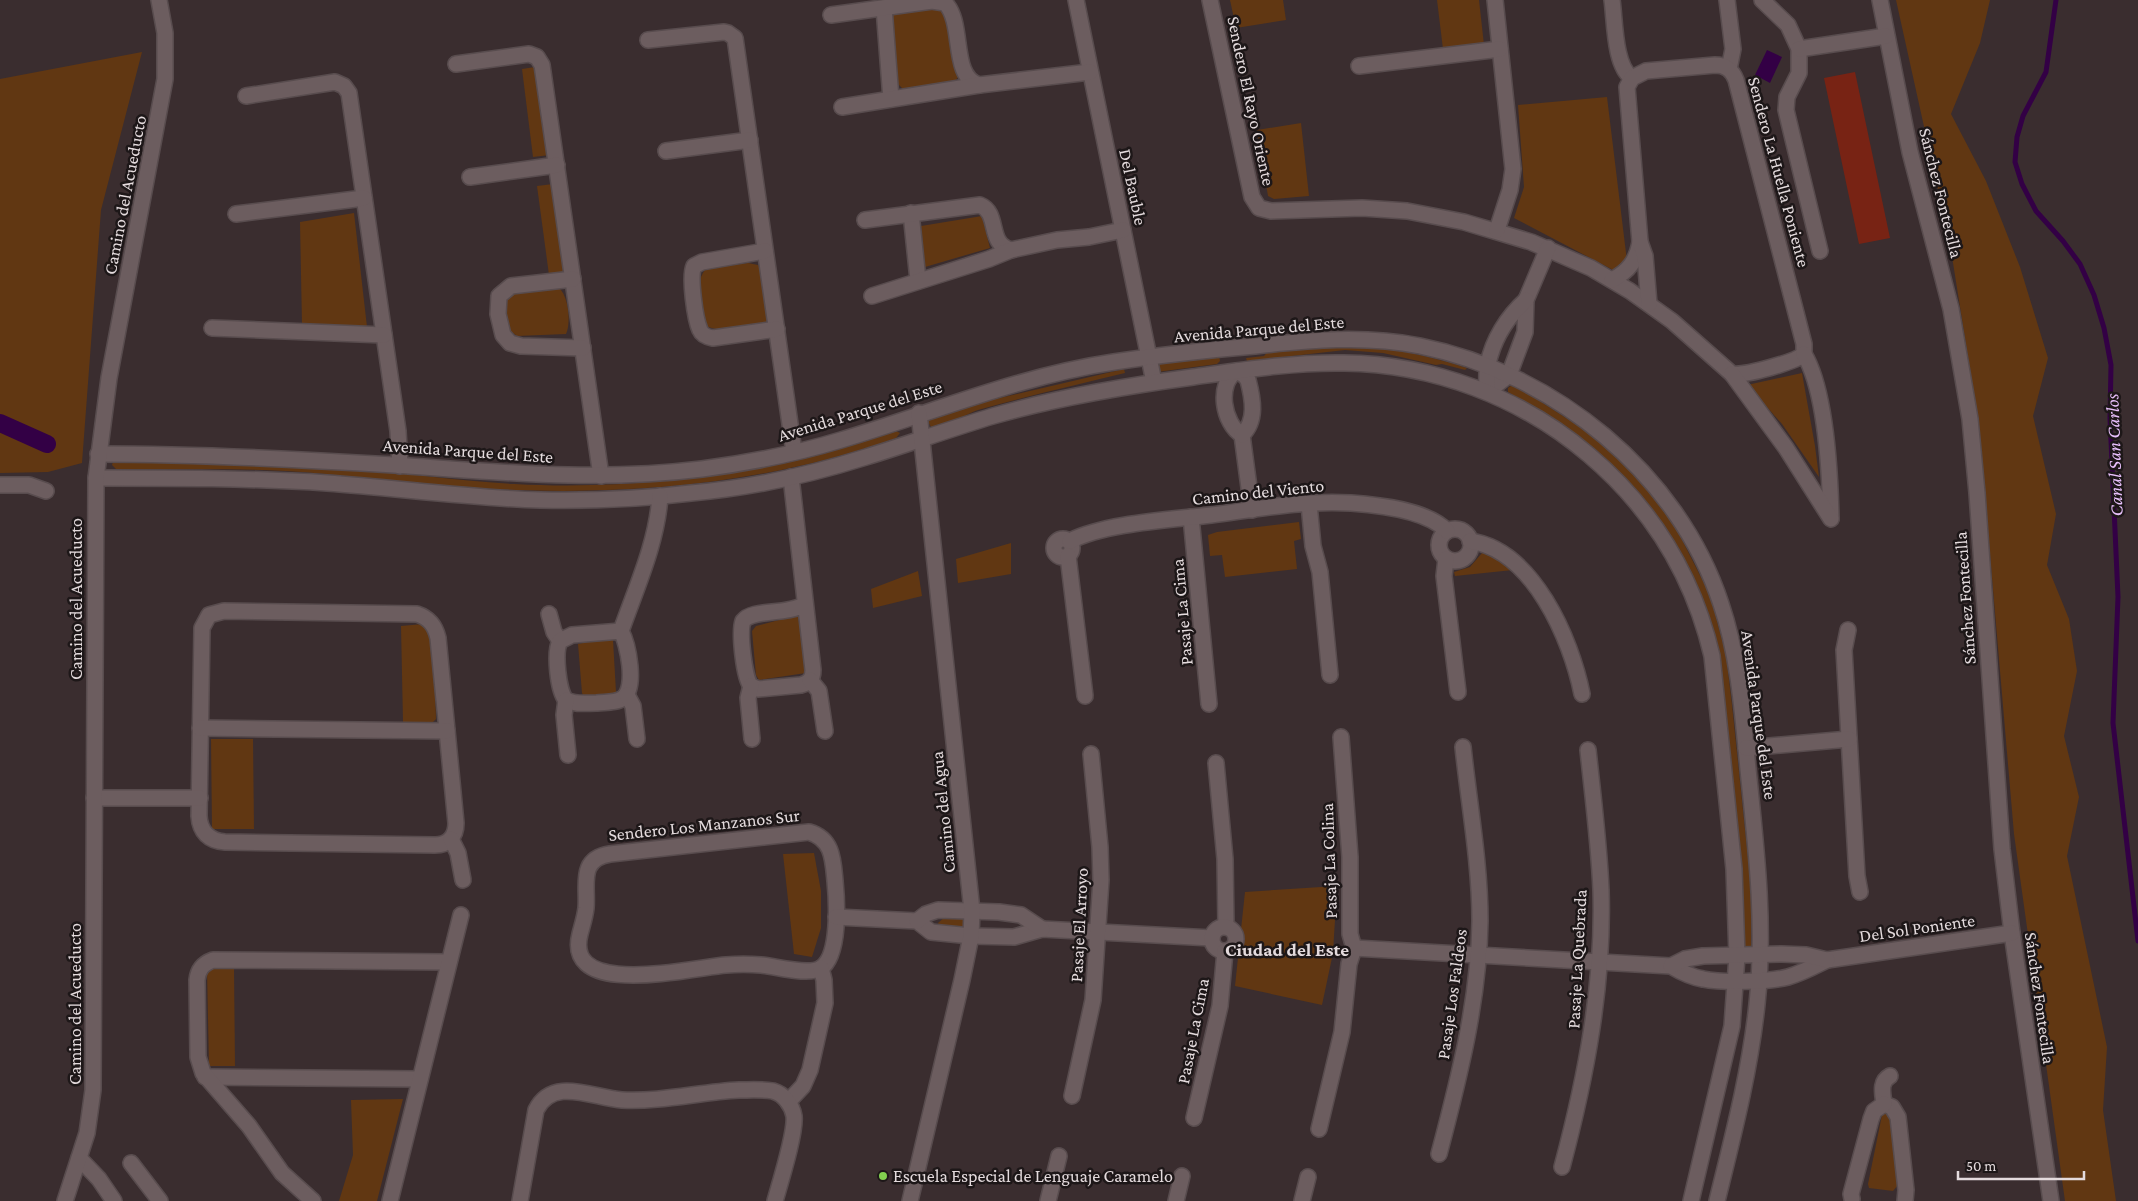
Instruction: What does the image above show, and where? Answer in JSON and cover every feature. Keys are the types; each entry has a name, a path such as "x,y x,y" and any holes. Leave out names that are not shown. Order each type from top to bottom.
{"street":[{"name":"Camino del Acueducto","path":"65,1201 89,1122 93,1090 96,478 109,378 165,79 165,33 159,0"},
{"name":"Del Bauble","path":"1076,0 1154,382"},
{"name":"Sendero El Rayo Oriente","path":"1210,0 1252,197 1259,208 1271,212 1382,208 1432,215 1497,230"},
{"path":"1495,0 1513,169 1510,190 1497,230 1548,248 1612,280 1649,304 1694,339 1732,374 1743,374 1796,359 1804,354"},
{"path":"1612,0 1620,62 1624,71 1632,78"},
{"name":"Sendero La Huella Poniente","path":"1727,0 1733,49 1732,62 1729,68 1734,75 1739,90 1804,344 1804,354 1814,382 1825,435 1830,519 1786,448 1732,374"},
{"path":"1762,0 1788,26 1799,49 1799,73 1787,98 1786,110 1820,251"},
{"name":"Sánchez Fontecilla","path":"1880,0 1910,152 1951,309 1970,419 1978,493 1995,764 2012,933 2051,1201"},
{"path":"831,15 932,1 945,3 952,14 965,75 973,83 979,85"},
{"path":"884,8 891,99"},
{"path":"648,40 724,32 732,35 736,42 794,452"},
{"path":"1799,49 1886,36"},
{"path":"1359,66 1500,49"},
{"path":"456,64 525,54 533,55 540,61 543,69 601,476"},
{"path":"1649,304 1644,256 1640,242 1627,92 1632,78 1641,73 1715,65 1729,68"},
{"path":"842,107 979,85 1090,72"},
{"path":"246,96 330,83 344,86 350,97 398,431 400,466"},
{"path":"666,151 750,140"},
{"path":"470,177 557,165"},
{"path":"236,214 364,198"},
{"path":"865,220 980,205 988,210 997,240 1001,246 1011,250"},
{"path":"911,213 918,280"},
{"path":"872,296 918,280 990,259 1011,250 1057,240 1089,237 1122,230"},
{"path":"1612,280 1630,267 1640,242"},
{"path":"1487,392 1488,365 1506,322 1526,300 1548,248"},
{"path":"766,251 702,262 694,266 691,278 699,328 705,335 713,338 777,329"},
{"path":"573,279 516,285 506,289 499,296 498,314 503,335 510,343 520,346 583,348"},
{"path":"1487,392 1510,375 1525,332 1526,300"},
{"path":"212,328 384,335"},
{"name":"Avenida Parque del Este","path":"98,454 245,458 400,466 518,475 601,476 709,468 794,452 836,441 919,413 1035,378 1099,364 1235,347 1324,340 1375,340 1415,345 1488,365 1510,375 1560,403 1610,441 1652,484 1684,527 1714,585 1730,631 1739,686 1759,873 1760,955 1759,980 1748,1066 1717,1201"},
{"path":"1235,347 1237,370 1248,380 1252,412 1250,424 1242,435 1252,510"},
{"path":"96,478 292,481 537,500 590,500 660,496 731,488 790,477 863,458 1034,405 1154,382 1237,370 1313,363 1372,364 1431,374 1487,392 1541,419 1567,437 1604,467 1643,509 1673,553 1686,578 1706,629 1715,676 1736,885 1737,956 1732,1026 1691,1201"},
{"path":"1237,370 1227,378 1224,390 1229,422 1232,428 1242,435"},
{"name":"Camino del Agua","path":"910,1201 962,980 971,936 972,911 919,413"},
{"path":"751,686 762,688 801,685 810,680 813,670 790,477"},
{"path":"0,484 29,485 46,491"},
{"path":"566,700 578,704 615,701 626,695 630,687 628,654 621,631 651,545 658,520 660,496"},
{"name":"Camino del Viento","path":"1084,696 1069,549 1098,531 1252,510 1309,504 1350,503 1391,508 1431,520 1442,526 1447,532"},
{"path":"1309,504 1313,546 1322,591 1330,676"},
{"name":"Pasaje La Cima","path":"1191,517 1209,704"},
{"path":"1458,692 1444,576 1446,559 1439,547 1440,538 1447,532 1461,531 1470,541 1486,545 1503,555 1525,574 1546,601 1569,646 1582,694"},
{"path":"1446,559 1455,561 1464,558 1470,550 1470,541"},
{"path":"752,739 748,698 751,686 746,675 741,630 743,621 753,614 797,610 805,604"},
{"path":"224,611 417,614 428,619 436,630 447,731 456,828 447,843 435,845 218,842 206,835 200,823 202,628 205,619 213,613 224,611"},
{"path":"549,614 554,632 560,641"},
{"path":"1848,630 1844,650 1857,876 1860,892"},
{"path":"568,755 564,715 566,700 560,688 557,652 560,641 572,635 621,631"},
{"path":"810,680 819,691 825,731"},
{"path":"626,695 633,706 637,739"},
{"path":"200,728 447,731"},
{"name":"Pasaje La Colina","path":"1319,1129 1342,1032 1349,964 1354,948 1350,934 1350,857 1341,737"},
{"path":"1746,748 1849,739"},
{"name":"Pasaje Los Faldeos","path":"1439,1154 1464,1052 1478,955 1480,920 1478,886 1463,747"},
{"name":"Pasaje La Quebrada","path":"1562,1167 1590,1051 1598,962 1601,890 1588,750"},
{"name":"Pasaje El Arroyo","path":"1072,1096 1090,1018 1102,864 1091,754"},
{"path":"1216,763 1225,859 1226,927"},
{"path":"94,798 200,798"},
{"name":"Sendero Los Manzanos Sur","path":"821,968 809,972 760,965 726,965 640,975 600,972 587,964 580,954 578,941 586,908 586,875 592,862 597,858 610,854 809,832 822,838 827,843 832,857 836,892 836,917"},
{"path":"451,839 458,853 463,880"},
{"path":"917,921 926,914 938,910 999,912 1021,916 1042,929"},
{"path":"390,1201 461,916"},
{"path":"788,1102 797,1095 807,1078 826,993 821,968 830,954 836,917 917,921 931,932 971,936 1014,938 1042,929 1212,938"},
{"path":"1226,927 1233,930 1236,941 1233,948 1225,951 1214,946 1212,938 1218,928 1226,927"},
{"name":"Del Sol Poniente","path":"1354,948 1670,966 1684,974 1704,980 1735,981 1786,977 1808,970 1827,960 2012,933"},
{"name":"Pasaje La Cima","path":"1194,1118 1220,1006 1225,951"},
{"name":"Del Sol Poniente","path":"1670,966 1685,959 1703,956 1782,954 1806,955 1827,960"},
{"path":"313,1201 282,1173 249,1126 205,1077 200,1068 198,1057 197,980 200,969 207,962 218,960 449,962"},
{"path":"1884,1104 1883,1085 1886,1078 1890,1076"},
{"path":"205,1077 420,1079"},
{"path":"520,1201 536,1110 550,1094 566,1090 604,1098 639,1100 749,1090 772,1091 784,1097 792,1108 794,1121 773,1201"},
{"path":"1851,1200 1870,1119 1874,1111 1884,1104"},
{"path":"1884,1104 1892,1107 1898,1117 1906,1190 1905,1201"},
{"path":"1048,1201 1059,1156"},
{"path":"79,1158 99,1178 114,1201"},
{"path":"130,1163 160,1201"},
{"path":"1176,1201 1182,1176"},
{"path":"1302,1201 1308,1177"}],"shaded area":[{"path":"1230,0 1283,0 1286,20 1236,28"},
{"path":"1437,0 1479,0 1484,45 1443,49"},
{"path":"1896,0 1990,0 1980,43 1951,114 1986,181 2020,267 2048,358 2033,416 2056,514 2047,565 2069,619 2077,671 2064,736 2079,797 2067,856 2107,1047 2103,1110 2116,1201 2065,1201 2014,834 1979,426 1950,244"},
{"path":"936,7 946,12 960,75 954,82 904,90 897,83 891,19 895,13"},
{"path":"1767,50 1782,57 1770,83 1755,75"},
{"path":"142,52 101,210 82,463 48,472 0,473 0,79"},
{"path":"535,67 550,155 533,157 522,69"},
{"path":"1607,97 1627,261 1615,271 1514,218 1524,187 1518,105"},
{"path":"1301,123 1309,196 1274,199 1268,196 1257,130"},
{"path":"553,184 565,273 549,275 537,186"},
{"path":"354,213 367,327 302,325 300,222"},
{"path":"982,216 990,248 925,267 921,226"},
{"path":"748,263 758,265 762,273 768,315 766,322 737,329 714,329 708,327 702,313 699,297 702,275 706,269"},
{"path":"559,288 565,297 568,310 568,329 566,334 517,336 505,327 506,293"},
{"path":"1345,344 1407,352 1467,368 1465,370 1442,364 1436,365 1383,353 1345,350 1247,361 1246,358 1264,356 1268,351"},
{"path":"1219,356 1220,361 1217,364 1157,372 1157,363"},
{"path":"1124,369 1125,373 978,410 941,426 931,427 927,420 965,406"},
{"path":"1802,373 1819,477 1782,424 1747,385"},
{"path":"1513,384 1588,432 1606,446 1640,479 1674,524 1710,595 1726,655 1751,887 1751,951 1744,954 1741,887 1720,658 1706,611 1693,577 1663,527 1584,443 1549,417 1508,392 1508,388"},
{"path":"894,430 900,433 896,438 841,455 785,469 673,486 616,490 501,490 286,471 116,469 112,465 116,461 316,467 514,484 610,485 707,476 755,468 803,458"},
{"path":"1299,522 1301,539 1294,541 1297,569 1225,577 1222,555 1210,556 1208,535 1217,532"},
{"path":"1011,543 1011,574 958,583 956,559"},
{"path":"1490,552 1513,570 1455,576 1454,572 1470,567 1482,553"},
{"path":"918,571 922,596 873,608 871,589"},
{"path":"798,615 806,673 759,680 756,675 752,631 756,626"},
{"path":"423,624 433,631 436,719 432,723 403,722 401,626"},
{"path":"603,639 613,640 616,692 613,697 584,697 582,693 578,644"},
{"path":"211,739 253,739 254,829 212,829"},
{"path":"814,853 821,891 821,928 812,957 794,954 783,854"},
{"path":"1337,886 1333,953 1322,1005 1235,986 1245,892"},
{"path":"946,916 963,916 963,929 940,927 938,923"},
{"path":"234,968 235,1066 209,1066 207,969"},
{"path":"403,1099 377,1201 339,1201 353,1155 351,1100"},
{"path":"1883,1110 1889,1114 1898,1185 1893,1191 1869,1188 1868,1184"}],"building":[{"path":"1855,72 1890,238 1859,244 1824,78"}],"waterway":[{"name":"Canal San Carlos","path":"2056,0 2046,72 2023,116 2017,137 2015,162 2022,184 2036,211 2063,241 2080,264 2094,295 2104,328 2111,365 2110,418 2118,597 2113,723 2138,941"},
{"path":"0,423 47,444"}],"place":[{"name":"Escuela Especial de Lenguaje Caramelo","path":"883,1176"}],"district":[{"name":"Ciudad del Este","path":"1287,949"}]}
